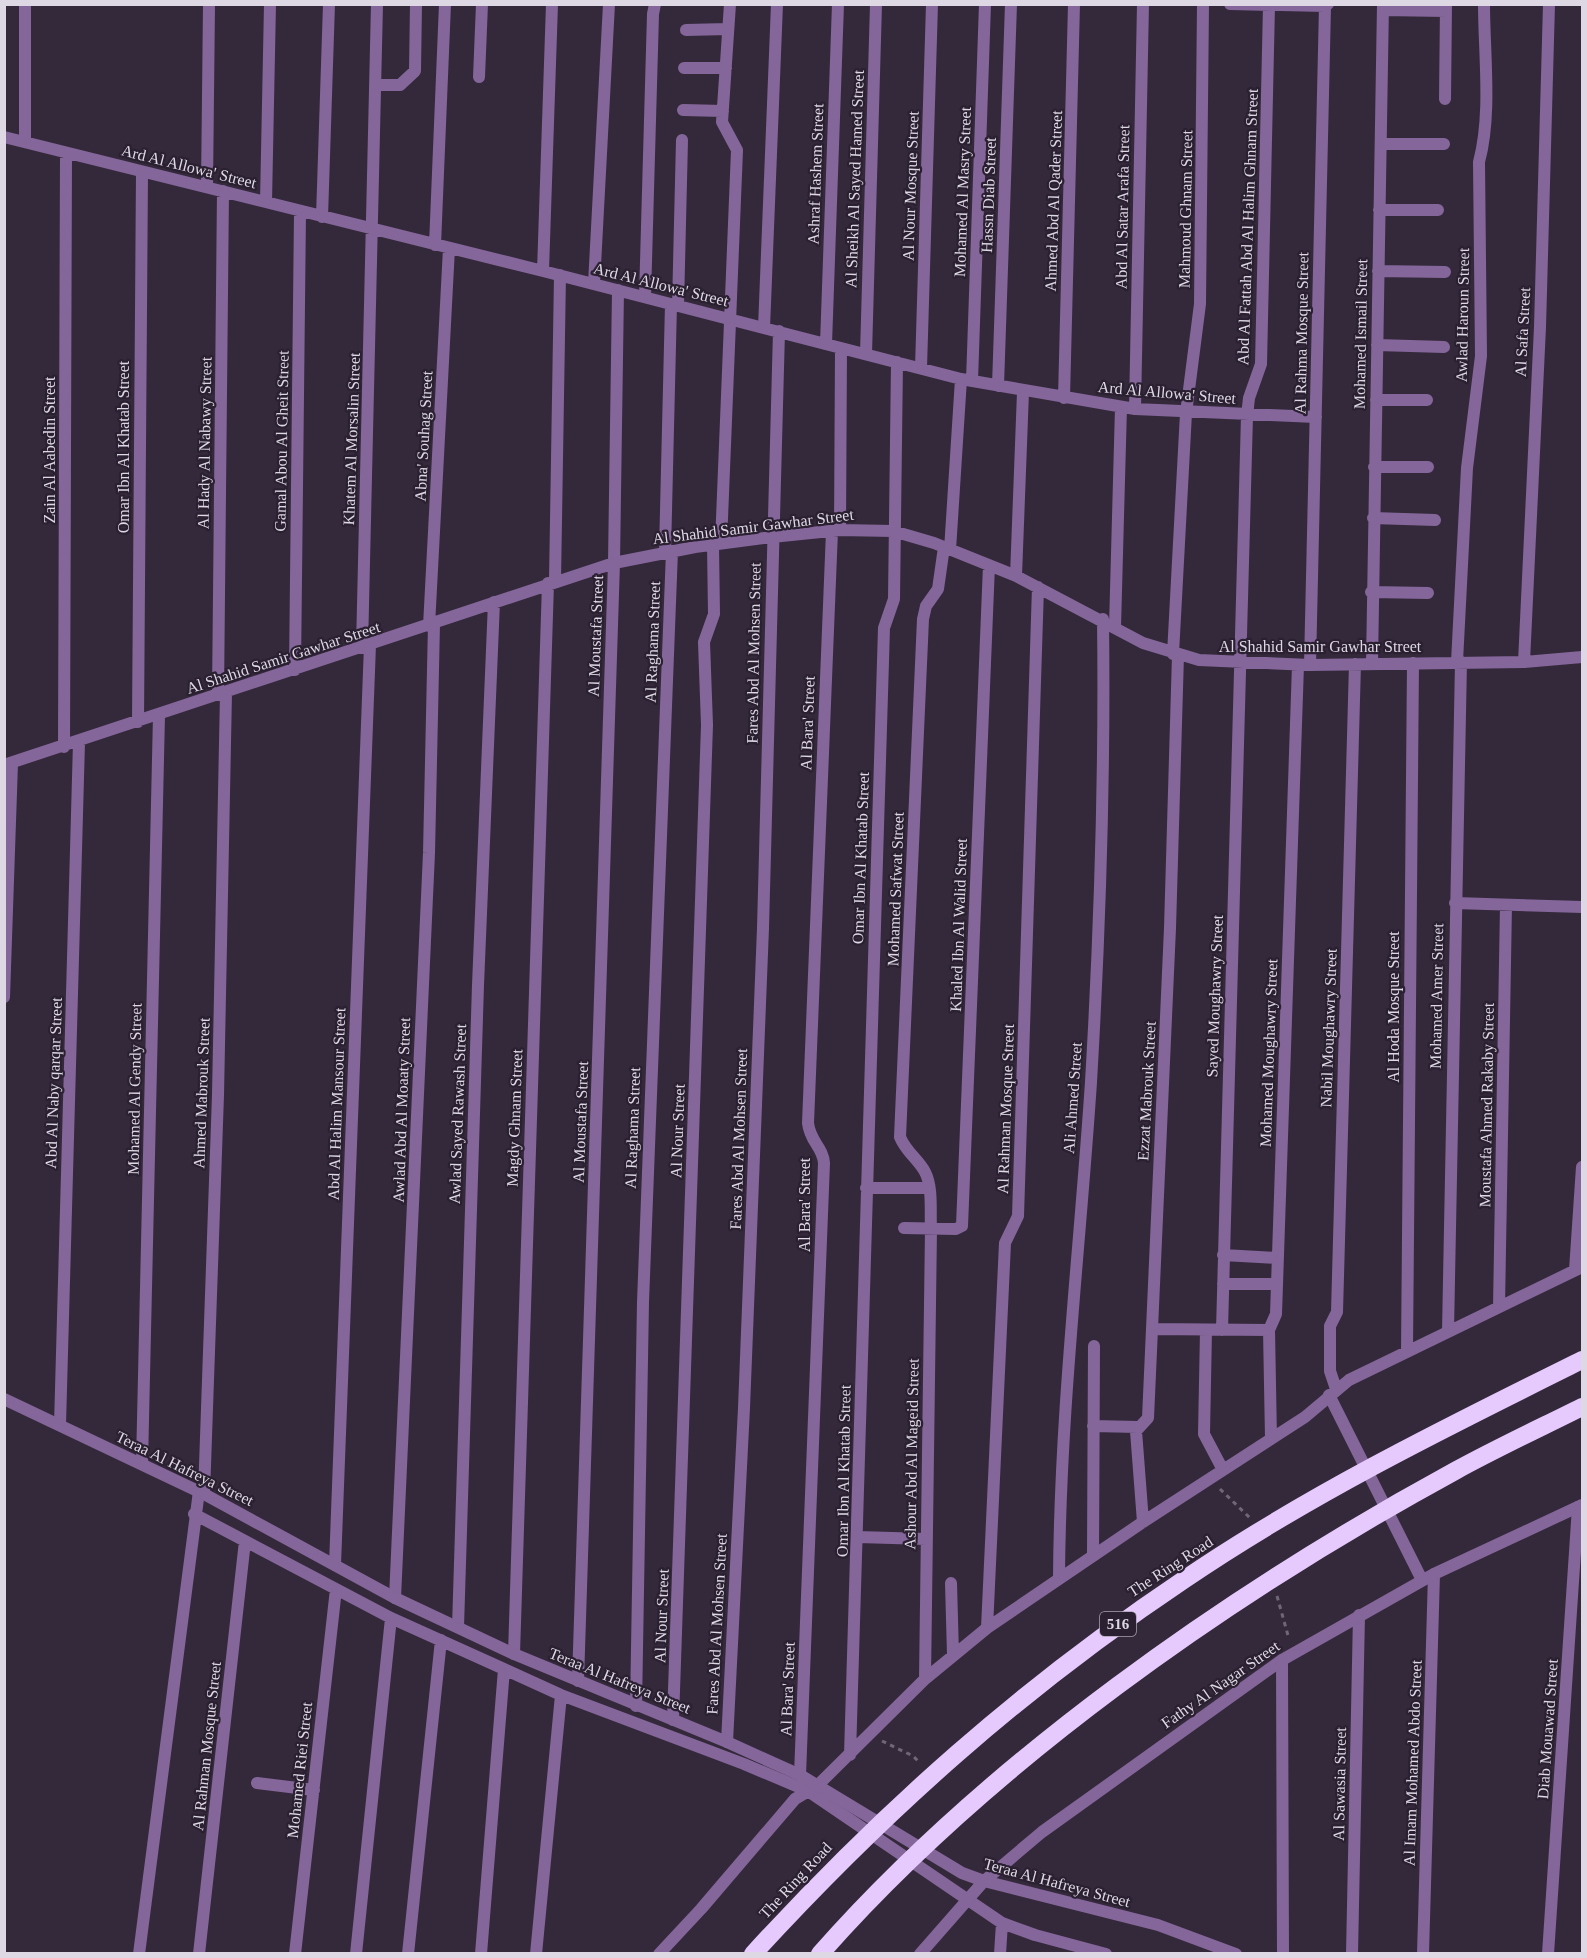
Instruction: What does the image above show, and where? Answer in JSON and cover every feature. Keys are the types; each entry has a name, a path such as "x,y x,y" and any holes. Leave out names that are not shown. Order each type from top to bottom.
{"highway":[{"name":"The Ring Road","path":"753,1953 824,1876 930,1775 1046,1679 1120,1623 1260,1532 1322,1495 1442,1430 1582,1360"},
{"path":"820,1953 865,1902 971,1805 1097,1703 1272,1580 1337,1539 1456,1471 1582,1407"}],"street":[{"path":"25,4 25,142"},
{"path":"207,187 209,4"},
{"path":"266,202 270,4"},
{"path":"322,218 329,4"},
{"name":"Khatem Al Morsalin Street","path":"366,646 377,4"},
{"path":"375,85 400,85 415,71 416,4"},
{"path":"435,245 445,4"},
{"path":"479,77 482,4"},
{"path":"543,271 552,4"},
{"path":"594,284 609,4"},
{"path":"645,297 652,14 655,4"},
{"name":"Al Nour Street","path":"673,1720 708,725 704,642 712,621 715,602 737,150 724,129 723,111 730,4"},
{"path":"764,328 777,4"},
{"name":"Ashraf Hashem Street","path":"826,344 838,4"},
{"name":"Al Sheikh Al Sayed Hamed Street","path":"866,354 876,4"},
{"name":"Al Nour Mosque Street","path":"921,368 932,4"},
{"name":"Mohamed Al Masry Street","path":"947,548 966,380 985,4"},
{"name":"Hassn Diab Street","path":"998,386 1011,4"},
{"name":"Ahmed Abd Al Qader Street","path":"1064,398 1074,4"},
{"name":"Abd Al Satar Arafa Street","path":"1135,409 1143,4"},
{"name":"Mahmoud Ghnam Street","path":"1176,654 1186,413 1200,304 1203,4"},
{"path":"1230,4 1327,5"},
{"name":"Awlad Haroun Street","path":"1459,662 1467,468 1481,356 1479,162 1483,150 1486,114 1484,4"},
{"name":"Al Safa Street","path":"1524,662 1540,316 1549,4"},
{"name":"Abd Al Fattah Abd Al Halim Ghnam Street","path":"1241,663 1247,416 1249,398 1261,364 1269,5"},
{"name":"Al Rahma Mosque Street","path":"1304,665 1316,417 1327,5"},
{"path":"1383,7 1446,8 1445,99"},
{"name":"Mohamed Ismail Street","path":"1372,664 1371,592 1383,7"},
{"path":"686,30 728,29"},
{"path":"684,68 726,68"},
{"path":"683,110 723,111"},
{"name":"Ard Al Allowa' Street","path":"4,137 224,191 322,218 560,275 966,380 1023,392 1135,409 1247,416 1316,417"},
{"name":"Al Raghama Street","path":"636,1706 643,1302 682,140"},
{"path":"1381,144 1444,144"},
{"name":"Zain Al Aabedin Street","path":"64,747 66,153"},
{"name":"Omar Ibn Al Khatab Street","path":"138,722 142,172"},
{"name":"Al Hady Al Nabawy Street","path":"222,694 224,191"},
{"path":"1379,210 1438,210"},
{"name":"Gamal Abou Al Gheit Street","path":"295,670 300,212"},
{"name":"Abna' Souhag Street","path":"431,625 449,248"},
{"path":"1378,271 1446,272"},
{"name":"Magdy Ghnam Street","path":"513,1654 552,582 560,275"},
{"name":"Al Moustafa Street","path":"578,1681 614,563 618,290"},
{"name":"Fares Abd Al Mohsen Street","path":"727,1742 744,1408 763,928 779,332"},
{"path":"1377,345 1444,347"},
{"name":"Al Bara' Street","path":"800,1775 824,1163 823,1155 810,1137 808,1123 836,530 842,348"},
{"name":"Omar Ibn Al Khatab Street","path":"850,1755 884,628 894,599 893,531 897,362"},
{"path":"1016,576 1023,392"},
{"path":"1376,400 1427,400"},
{"path":"1115,627 1121,407"},
{"path":"1374,467 1428,466"},
{"path":"1373,518 1435,520"},
{"name":"Al Shahid Samir Gawhar Street","path":"8,764 614,563 669,551 836,530 893,531 947,548 1016,576 1115,627 1176,654 1220,663 1304,665 1524,662 1582,657"},
{"name":"Mohamed Safwat Street","path":"932,1229 929,1188 925,1170 904,1147 900,1137 923,612 938,589 947,548"},
{"name":"Khaled Ibn Al Walid Street","path":"904,1228 956,1229 962,1226 989,565"},
{"name":"Al Rahman Mosque Street","path":"987,1628 1005,1243 1018,1216 1028,959 1038,587"},
{"path":"1371,592 1428,593"},
{"name":"Awlad Sayed Rawash Street","path":"458,1627 477,1008 494,602"},
{"name":"Ali Ahmed Street","path":"1059,1578 1063,1422 1091,1082 1105,741 1103,619"},
{"name":"Awlad Abd Al Moaaty Street","path":"395,1598 429,853 431,625"},
{"name":"Abd Al Halim Mansour Street","path":"334,1565 366,646"},
{"name":"Ezzat Mabrouk Street","path":"1143,1522 1138,1427 1148,1418 1170,928 1176,654"},
{"name":"Mohamed Amer Street","path":"1448,1331 1459,662"},
{"name":"Sayed Moughawry Street","path":"1222,1330 1222,1255 1241,663"},
{"name":"Al Hoda Mosque Street","path":"1407,1351 1413,663"},
{"name":"Nabil Moughawry Street","path":"1355,664 1337,1312 1330,1326 1330,1371 1332,1392 1422,1580"},
{"name":"Mohamed Moughawry Street","path":"1270,1439 1269,1330 1276,1314 1304,665"},
{"name":"Ahmed Mabrouk Street","path":"139,1953 194,1514 202,1492 218,1095 222,694"},
{"name":"Mohamed Al Gendy Street","path":"142,1464 159,715"},
{"name":"Abd Al Naby qarqar Street","path":"60,1425 79,742"},
{"path":"4,997 8,764"},
{"path":"1455,903 1582,907"},
{"name":"Moustafa Ahmed Rakaby Street","path":"1499,1307 1506,905"},
{"path":"659,1953 701,1909 795,1799 813,1788 850,1755 925,1679 987,1628 1093,1555 1305,1417 1332,1392 1357,1375 1579,1268 1582,1167"},
{"path":"866,1188 929,1188"},
{"name":"Ashour Abd Al Mageid Street","path":"925,1679 932,1229"},
{"path":"1222,1255 1277,1258"},
{"path":"1222,1284 1277,1284"},
{"path":"1152,1329 1269,1330"},
{"path":"1206,1330 1204,1434 1223,1470"},
{"path":"1093,1555 1094,1346"},
{"name":"Teraa Al Hafreya Street","path":"4,1399 202,1492 395,1598 513,1654 727,1742 800,1775 813,1788 1002,1923 1065,1948 1106,1953"},
{"path":"1093,1426 1138,1427"},
{"name":"Fathy Al Nagar Street","path":"920,1953 969,1901 984,1881 1061,1818 1282,1660 1422,1580 1580,1506"},
{"name":"Diab Mouawad Street","path":"1548,1953 1580,1506"},
{"name":"Teraa Al Hafreya Street","path":"194,1514 391,1618 561,1695 813,1788 939,1860 984,1881 1158,1925 1217,1950 1236,1953"},
{"path":"858,1537 926,1539"},
{"name":"Al Rahman Mosque Street","path":"199,1953 245,1541"},
{"name":"Al Imam Mohamed Abdo Street","path":"1423,1953 1434,1574"},
{"path":"951,1583 953,1655"},
{"name":"Mohamed Riei Street","path":"295,1953 336,1589"},
{"name":"Al Sawasia Street","path":"1352,1953 1359,1615"},
{"path":"356,1953 391,1618"},
{"path":"408,1953 441,1640"},
{"path":"1282,1660 1282,1953"},
{"path":"481,1953 504,1669"},
{"path":"536,1953 561,1695"},
{"path":"257,1783 314,1790"},
{"path":"1000,1953 1002,1923"}],"path":[{"path":"1219,1488 1243,1509 1260,1532"},
{"path":"1272,1580 1291,1646"},
{"path":"890,1743 913,1756 930,1775"}]}
